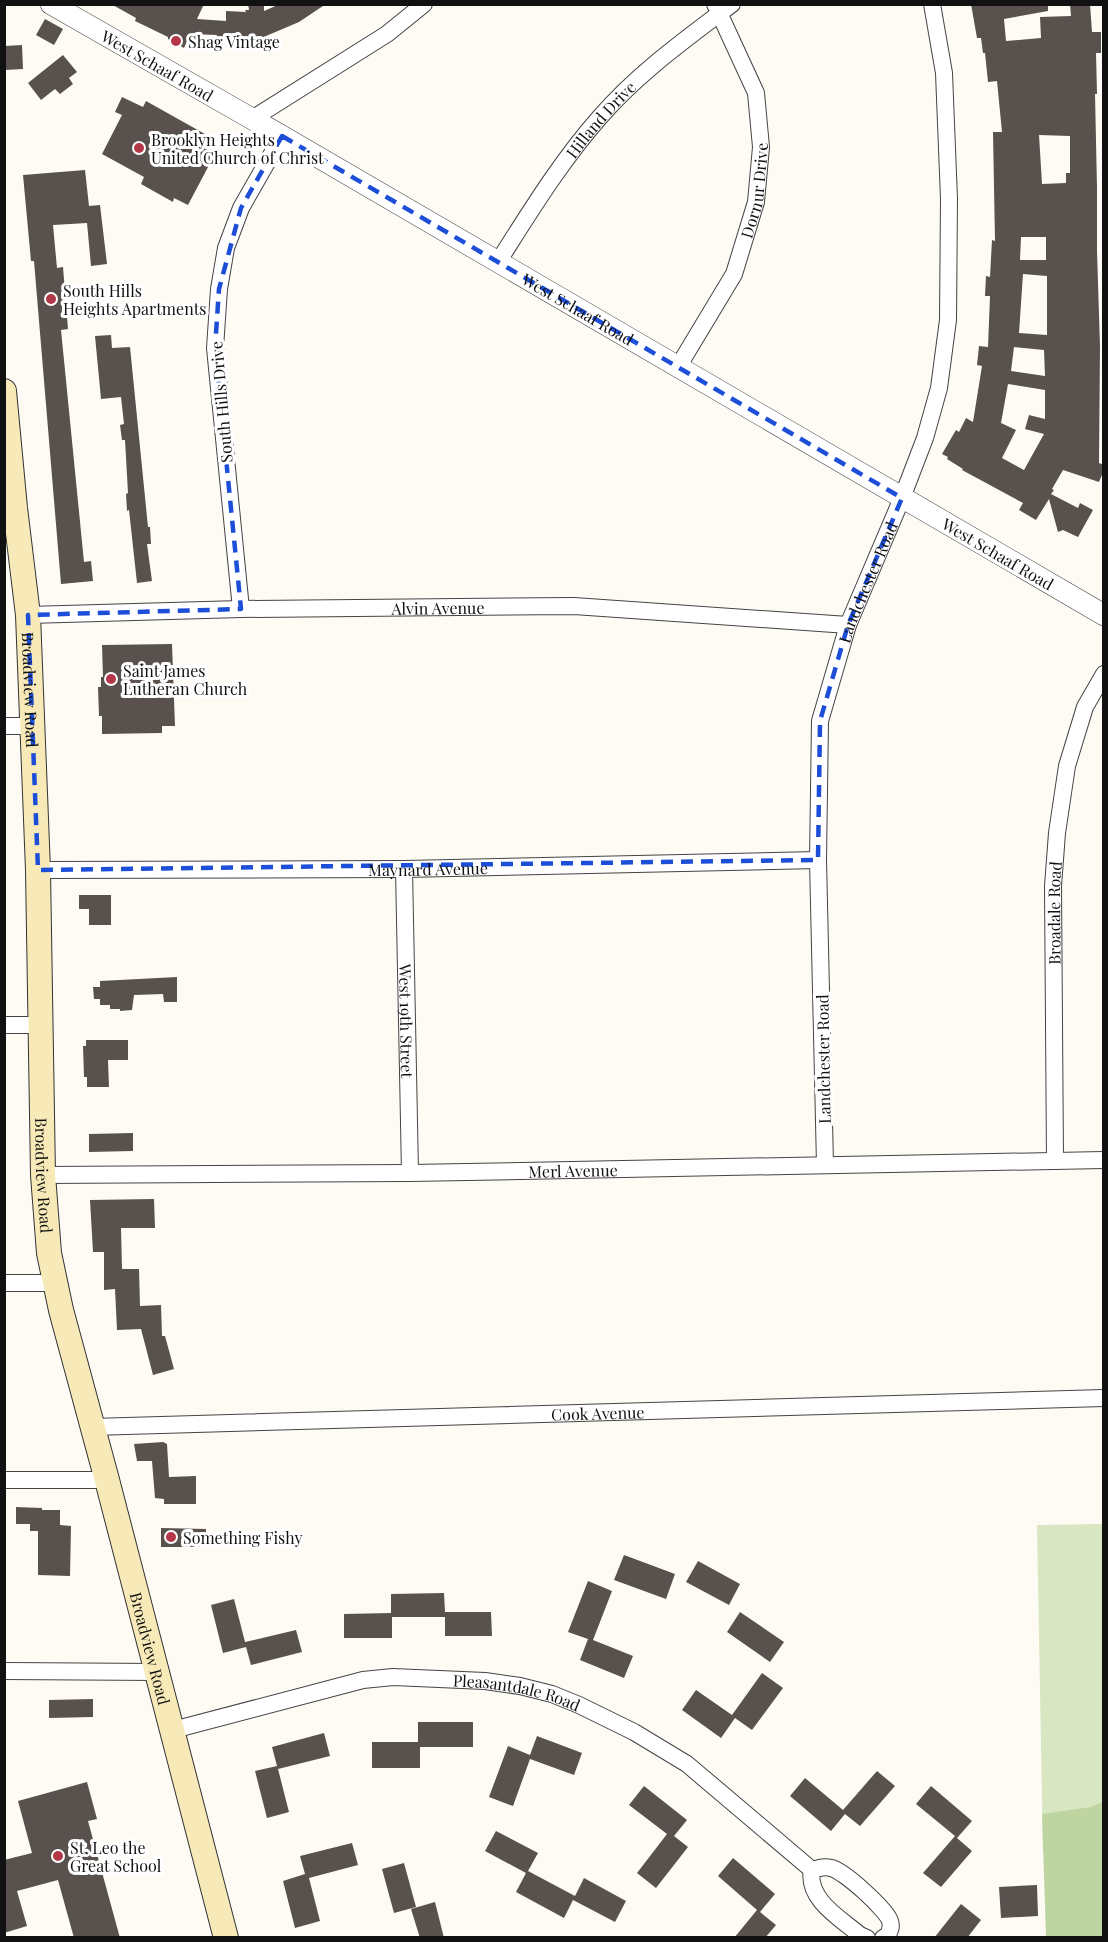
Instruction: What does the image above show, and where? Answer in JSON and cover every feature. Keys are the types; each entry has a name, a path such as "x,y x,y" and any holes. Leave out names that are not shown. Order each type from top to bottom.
{"main road":[{"name":"Broadview Road","path":"4,391 10,508 27,615 33,726 45,1216 55,1283 226,1938"}],"street":[{"name":"West Schaaf Road","path":"51,4 1104,615"},
{"path":"252,119 387,34 424,4"},
{"name":"Landchester Road","path":"825,1165 818,860 820,721 848,625 902,498 925,438 939,388 948,320 949,198 944,73 932,4"},
{"name":"Hilland Drive","path":"498,262 561,165 601,115 655,63 722,8"},
{"name":"Dornur Drive","path":"678,367 734,274 756,202 761,147 756,93 722,8"},
{"name":"South Hills Drive","path":"241,609 214,348 219,289 226,248 241,208 282,136"},
{"name":"Alvin Avenue","path":"27,615 241,609 574,606 848,625"},
{"name":"Broadale Road","path":"1055,1161 1053,886 1057,833 1066,766 1085,707 1104,674"},
{"path":"4,726 33,726"},
{"name":"Maynard Avenue","path":"38,870 404,869 818,860"},
{"name":"West 19th Street","path":"404,869 410,1173"},
{"path":"4,1025 40,1025"},
{"name":"Merl Avenue","path":"43,1175 410,1173 1104,1161"},
{"path":"4,1283 55,1283"},
{"name":"Cook Avenue","path":"92,1427 1104,1398"},
{"path":"4,1480 107,1479"},
{"path":"4,1671 158,1672"},
{"name":"Pleasantdale Road","path":"173,1730 363,1680 393,1677 451,1678 520,1686 579,1705 634,1732 687,1764 812,1870"},
{"path":"867,1938 860,1935 818,1898 810,1880 812,1870 821,1867 839,1870 885,1911 891,1926 888,1935 883,1938"}],"highlighted area":[{"path":"282,136 902,498 848,625 820,721 818,860 38,870 28,615 241,609 215,348 219,289 241,208"}],"green space":[{"path":"1103,1524 1103,1850 1043,1852 1037,1525"},
{"path":"1103,1802 1103,1937 1046,1937 1042,1814 1091,1807"}],"building":[{"path":"111,4 204,4 197,19 226,21 226,11 246,12 245,10 249,10 248,4 264,4 264,11 280,4 326,4 299,22 266,38 216,39 217,35 190,34 184,48 168,37 135,21 136,18"},
{"path":"971,4 1048,4 1048,11 1004,19 1006,41 1041,38 1040,17 1071,16 1070,4 1090,4 1092,32 1101,32 1101,53 1096,53 1097,94 1095,94 1100,346 1099,463 1104,465 1104,470 1099,482 1063,470 1051,494 1078,508 1080,503 1093,510 1078,537 1063,530 1058,532 1049,499 1036,520 1019,510 1023,503 962,470 942,454 956,430 959,432 966,418 973,422 982,366 977,365 979,346 988,347 990,296 985,296 986,276 990,277 992,240 995,241 993,132 1002,132 997,81 988,82 985,53 983,53 981,38 977,38","holes":["1039,135 1070,136 1070,173 1066,173 1066,183 1042,184","1021,237 1046,237 1046,260 1020,260","1023,274 1047,276 1047,335 1019,333","1014,347 1044,350 1045,376 1011,371","1008,384 1045,390 1045,419 1029,415 1025,429 1044,434 1024,470 1002,458 1016,430 1001,423"]},
{"path":"45,19 63,29 54,45 36,35"},
{"path":"22,45 23,69 5,70 4,46"},
{"path":"63,55 77,72 69,78 73,84 60,94 55,89 41,100 28,83"},
{"path":"122,97 143,107 146,101 212,138 208,146 217,150 188,205 174,198 173,202 141,184 144,177 102,154 122,115 115,112"},
{"path":"85,170 89,206 100,205 107,264 91,266 87,223 53,225 57,268 63,267 68,329 61,330 84,562 91,561 93,581 61,584 34,261 31,261 23,175"},
{"path":"111,335 112,348 130,347 148,527 150,527 151,544 147,544 152,581 137,583 129,510 127,511 125,440 122,440 120,425 124,424 121,397 101,399 95,336"},
{"path":"172,644 175,726 162,726 162,733 102,734 98,687 101,687 101,677 103,677 102,645"},
{"path":"79,895 111,895 111,925 89,925 89,909 79,909"},
{"path":"177,977 177,1002 164,1002 163,994 134,995 132,1010 120,1011 120,1009 110,1009 110,1005 100,1005 100,999 94,999 93,987 100,987 100,981"},
{"path":"86,1040 128,1040 128,1060 108,1060 109,1087 87,1087 87,1077 84,1077 83,1046 86,1046"},
{"path":"133,1133 133,1151 89,1152 89,1134"},
{"path":"154,1199 155,1228 121,1228 122,1269 139,1269 140,1306 161,1305 162,1336 165,1336 174,1369 153,1375 141,1329 117,1330 115,1289 104,1290 104,1252 93,1252 90,1200"},
{"path":"163,1442 167,1444 169,1477 196,1476 196,1504 164,1504 164,1499 155,1498 152,1461 137,1461 134,1444"},
{"path":"16,1507 60,1510 60,1525 71,1526 70,1576 38,1575 38,1531 30,1531 30,1524 16,1524"},
{"path":"161,1528 206,1529 206,1547 161,1547"},
{"path":"624,1555 675,1574 666,1599 614,1580"},
{"path":"698,1561 740,1584 729,1605 686,1582"},
{"path":"588,1581 612,1591 593,1640 633,1656 624,1678 580,1660 588,1639 568,1632"},
{"path":"444,1593 445,1612 491,1612 492,1636 445,1636 445,1617 392,1617 392,1638 344,1638 344,1614 391,1613 391,1594"},
{"path":"234,1599 245,1642 296,1630 302,1652 251,1665 246,1647 223,1653 211,1605"},
{"path":"740,1612 784,1642 770,1662 727,1632"},
{"path":"762,1673 783,1688 752,1730 735,1718 721,1738 682,1710 696,1690 732,1715"},
{"path":"93,1699 93,1717 49,1718 49,1700"},
{"path":"418,1722 473,1722 473,1747 420,1747 420,1768 372,1768 372,1742 418,1742"},
{"path":"324,1733 330,1756 278,1769 289,1812 267,1818 255,1771 277,1766 272,1747"},
{"path":"537,1736 582,1753 574,1775 530,1759 513,1806 489,1797 508,1746 530,1755"},
{"path":"877,1771 895,1786 860,1826 845,1814 831,1831 790,1796 805,1778 843,1810"},
{"name":"St. Leo the Great School","path":"87,1782 97,1819 88,1821 120,1938 74,1938 58,1880 17,1891 27,1926 4,1933 4,1860 32,1853 18,1801"},
{"path":"644,1786 687,1820 674,1836 688,1847 656,1888 637,1873 667,1834 629,1805"},
{"path":"931,1786 972,1821 957,1838 972,1851 941,1887 923,1873 955,1836 916,1804"},
{"path":"496,1831 538,1853 528,1871 575,1896 584,1878 626,1901 615,1922 573,1900 564,1918 516,1892 526,1873 485,1851"},
{"path":"352,1843 358,1865 309,1878 320,1921 295,1928 283,1881 305,1874 300,1856"},
{"path":"733,1858 775,1894 760,1912 776,1925 765,1938 734,1938 757,1910 718,1876"},
{"path":"404,1863 416,1907 394,1913 382,1869"},
{"path":"1037,1885 1038,1916 1001,1918 999,1887"},
{"path":"435,1902 444,1938 420,1938 411,1909"},
{"path":"961,1904 981,1920 967,1938 934,1938"}],"place":[{"name":"Shag Vintage","path":"176,41"},
{"name":"Brooklyn Heights United Church of Christ","path":"139,148"},
{"name":"South Hills Heights Apartments","path":"51,299"},
{"name":"Saint James Lutheran Church","path":"111,679"},
{"name":"Something Fishy","path":"171,1537"},
{"name":"St. Leo the Great School","path":"58,1856"}]}
